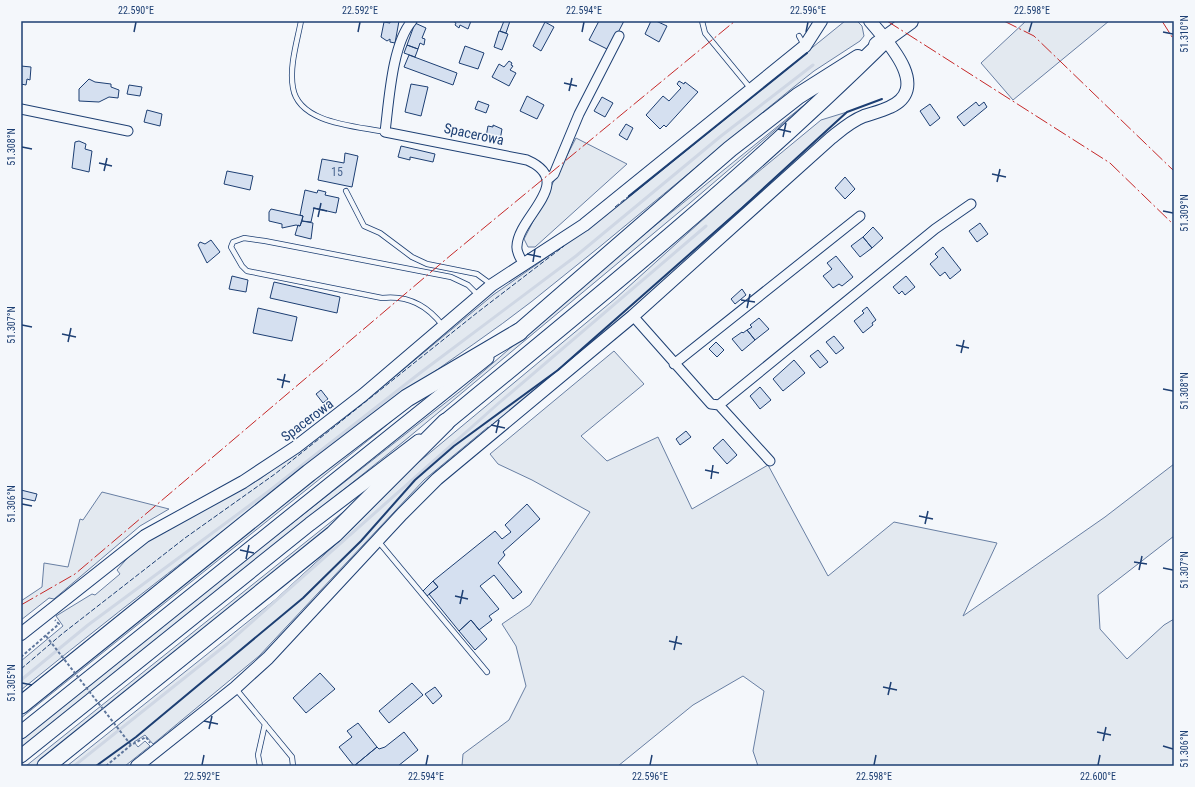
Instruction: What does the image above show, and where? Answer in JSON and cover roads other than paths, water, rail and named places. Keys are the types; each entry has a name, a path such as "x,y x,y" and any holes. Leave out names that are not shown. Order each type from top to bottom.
{"highway":[{"path":"21,705 309,473 407,398 519,332 616,250 730,149 798,96 885,40 910,21"},
{"path":"46,766 334,534 446,422 723,192 781,140 885,40"}],"main road":[{"path":"21,732 519,332"},
{"path":"21,756 310,524 408,448 446,422"}],"street":[{"path":"385,132 394,65 406,27 412,21"},
{"name":"Spacerowa","path":"21,634 145,536 243,482 296,447 348,408 492,285 523,263 584,225 751,89 822,21"},
{"path":"137,766 235,688 268,658 437,479 633,316 849,124 865,116 892,107 899,101 907,88 907,73 904,65 870,21"},
{"path":"523,263 518,253 518,239 542,198 547,180 554,174 579,114 620,36"},
{"path":"21,109 128,131"},
{"name":"Spacerowa","path":"385,132 527,160 536,164 544,171 547,180"},
{"path":"719,405 935,229 971,204"},
{"path":"674,364 860,216"},
{"path":"633,316 711,404 719,405 770,461"}],"lane":[{"name":"Spacerowa","path":"302,21 294,53 292,74 293,89 298,101 315,116 325,120 385,132"},
{"path":"702,21 705,33 751,89"},
{"path":"346,192 364,226 380,232 412,256 427,264 477,274 492,285"},
{"path":"444,326 426,307 397,296 382,298 247,271 242,266 231,247 233,242 244,238 451,277 468,285 479,296"},
{"path":"378,540 487,672"},
{"path":"235,688 292,757 293,766"},
{"path":"260,766 258,755 266,724"}],"waterway":[{"path":"21,680 88,625 269,491 420,373 576,256 721,136 813,65"},
{"path":"74,766 227,644 500,402 706,226"}]}
